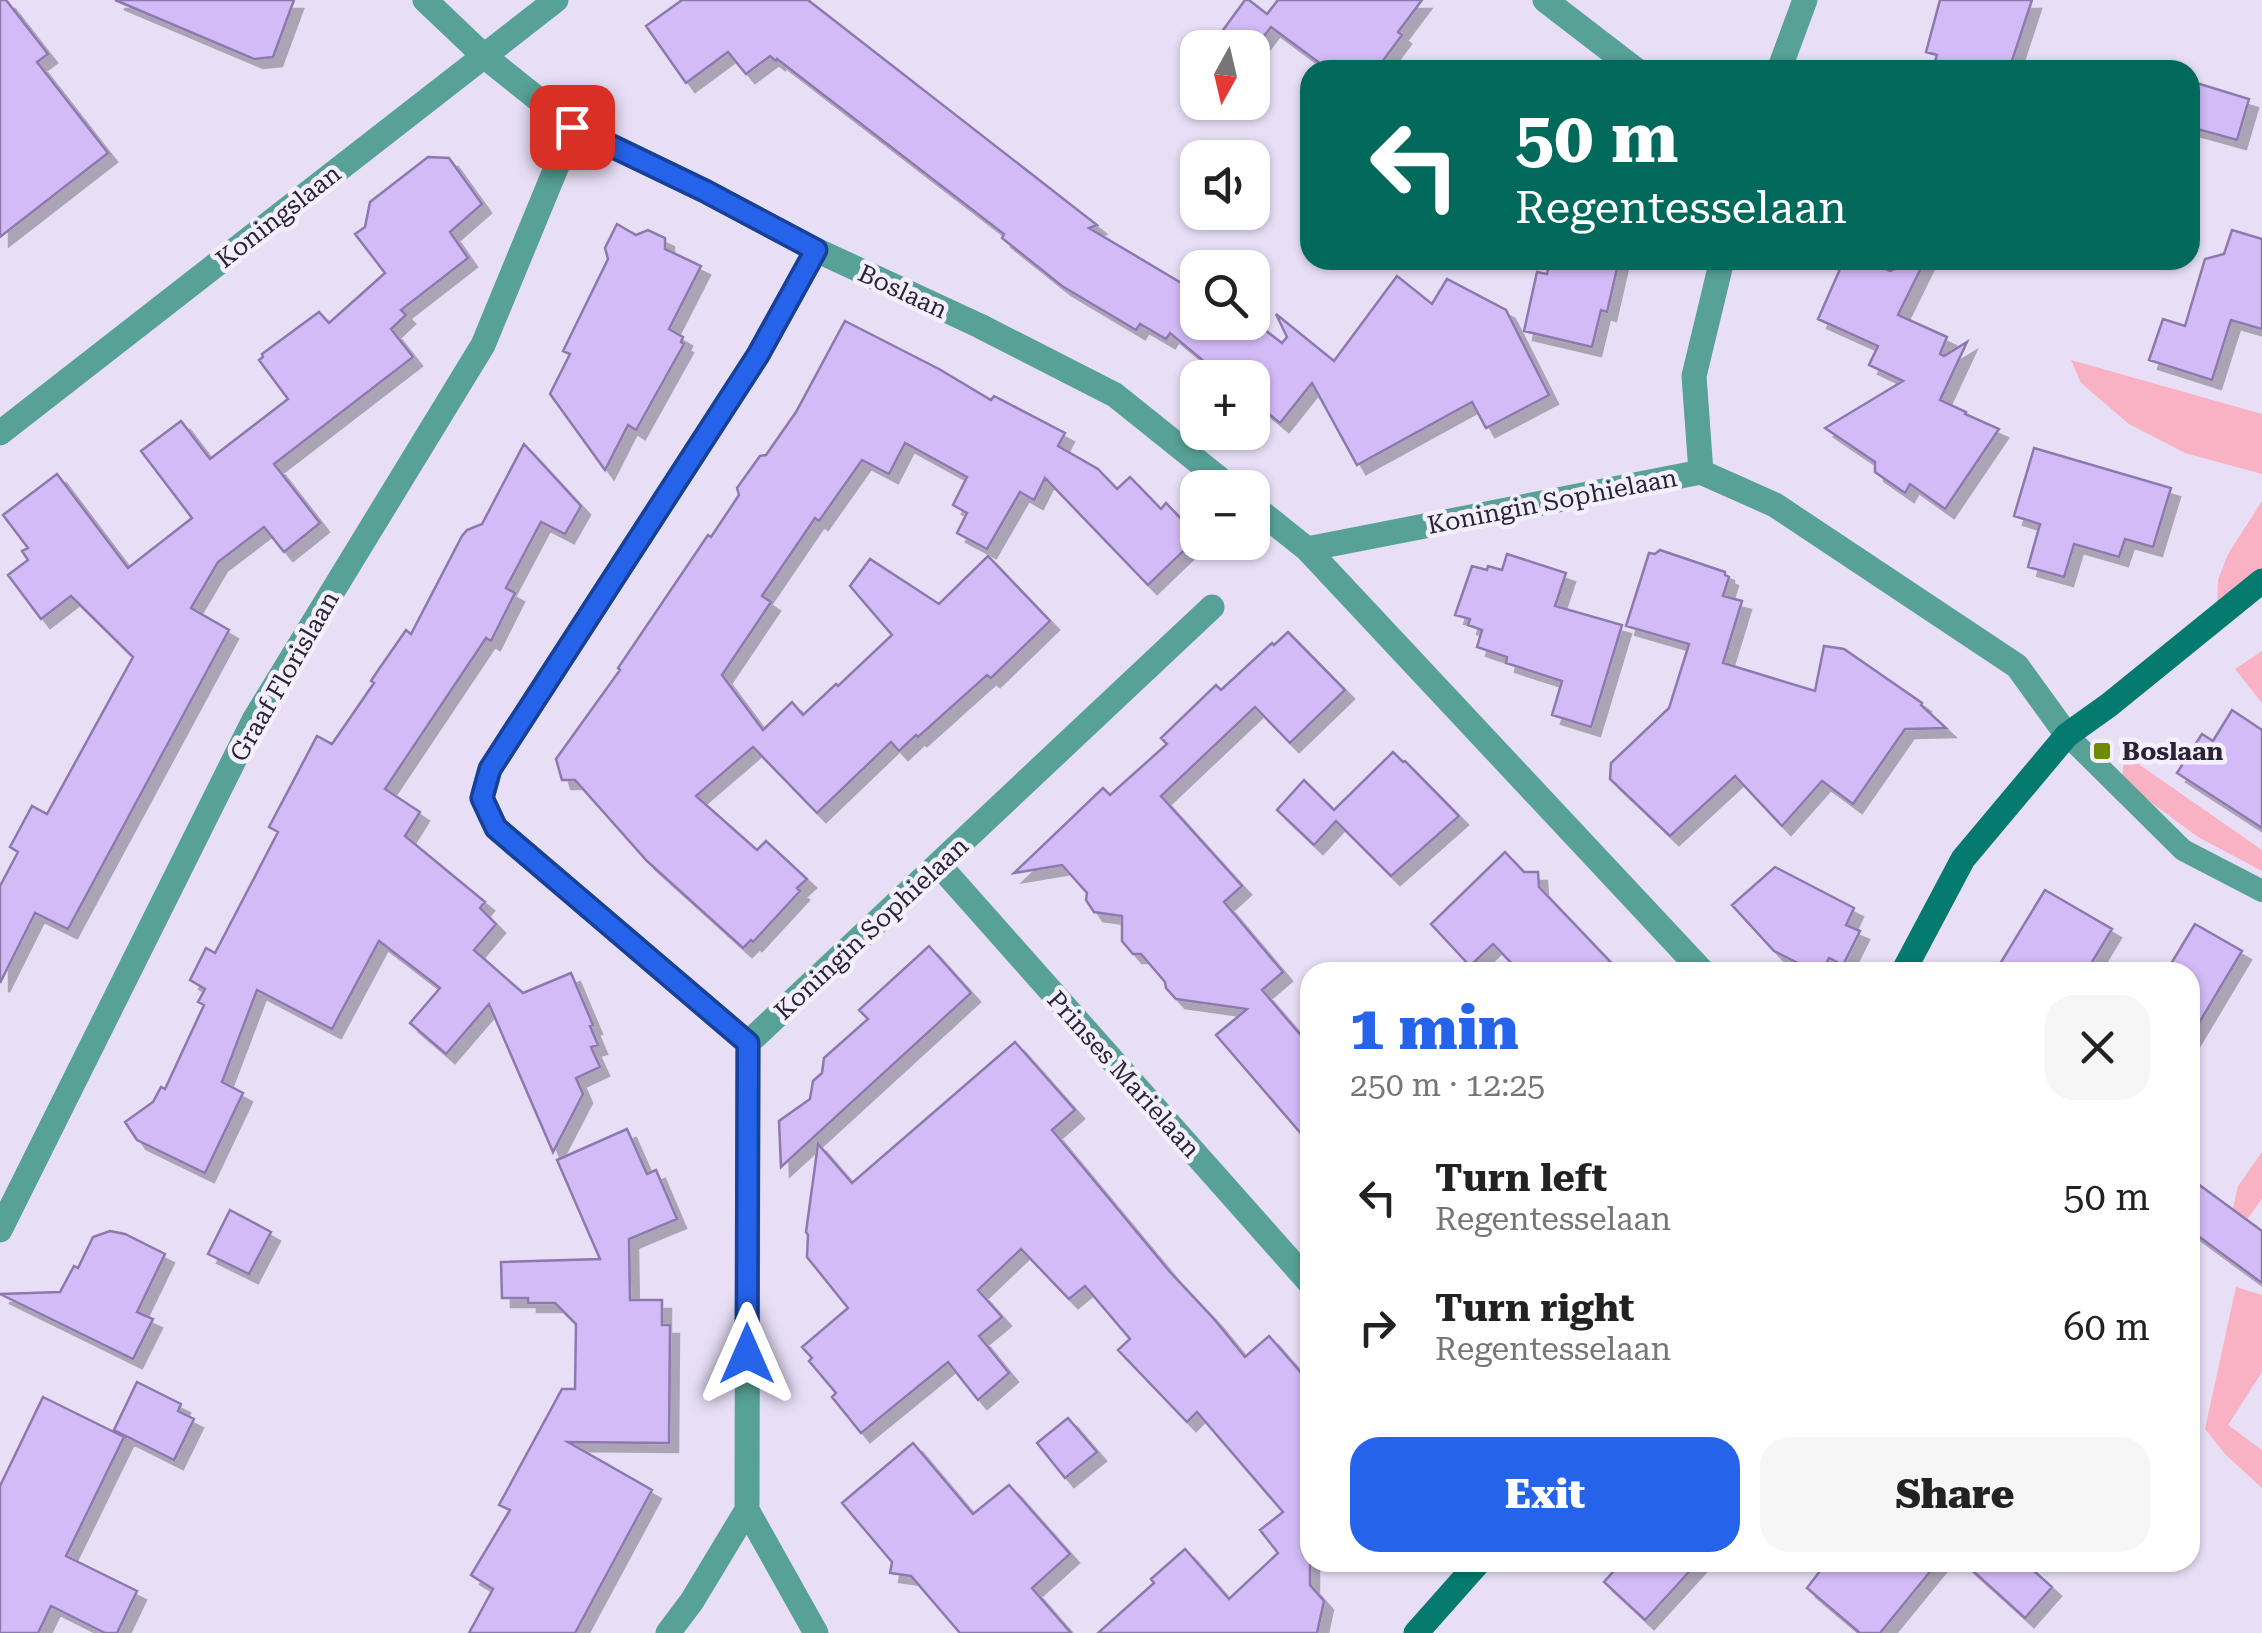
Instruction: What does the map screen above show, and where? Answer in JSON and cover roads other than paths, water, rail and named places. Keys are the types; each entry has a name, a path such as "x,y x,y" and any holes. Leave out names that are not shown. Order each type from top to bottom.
{"main road":[{"path":"1908,962 1964,859 2067,735 2262,581"},
{"path":"1416,1633 1469,1572"}],"street":[{"name":"Boslaan","path":"425,0 484,56 572,127 1115,395 1209,470"},
{"name":"Koningslaan","path":"0,433 556,0"},
{"path":"1545,0 1623,60"},
{"path":"1782,60 1804,0"},
{"name":"Graaf Florislaan","path":"0,1230 254,720 484,344 572,127"},
{"path":"816,250 758,355 490,769 482,798 496,828 748,1043 746,1510 816,1633"},
{"path":"1701,472 1694,376 1720,270"},
{"name":"Koningin Sophielaan","path":"1308,548 1701,472 1775,506 2017,666 2067,735"},
{"path":"1270,519 1308,548 1694,962"},
{"name":"Koningin Sophielaan","path":"748,1043 1212,607"},
{"name":"Prinses Marielaan","path":"939,864 1300,1271"},
{"path":"668,1633 692,1601 746,1510"}],"lane":[{"path":"2067,735 2183,850 2262,891"}],"place":[{"name":"Boslaan","path":"2102,751"}]}
